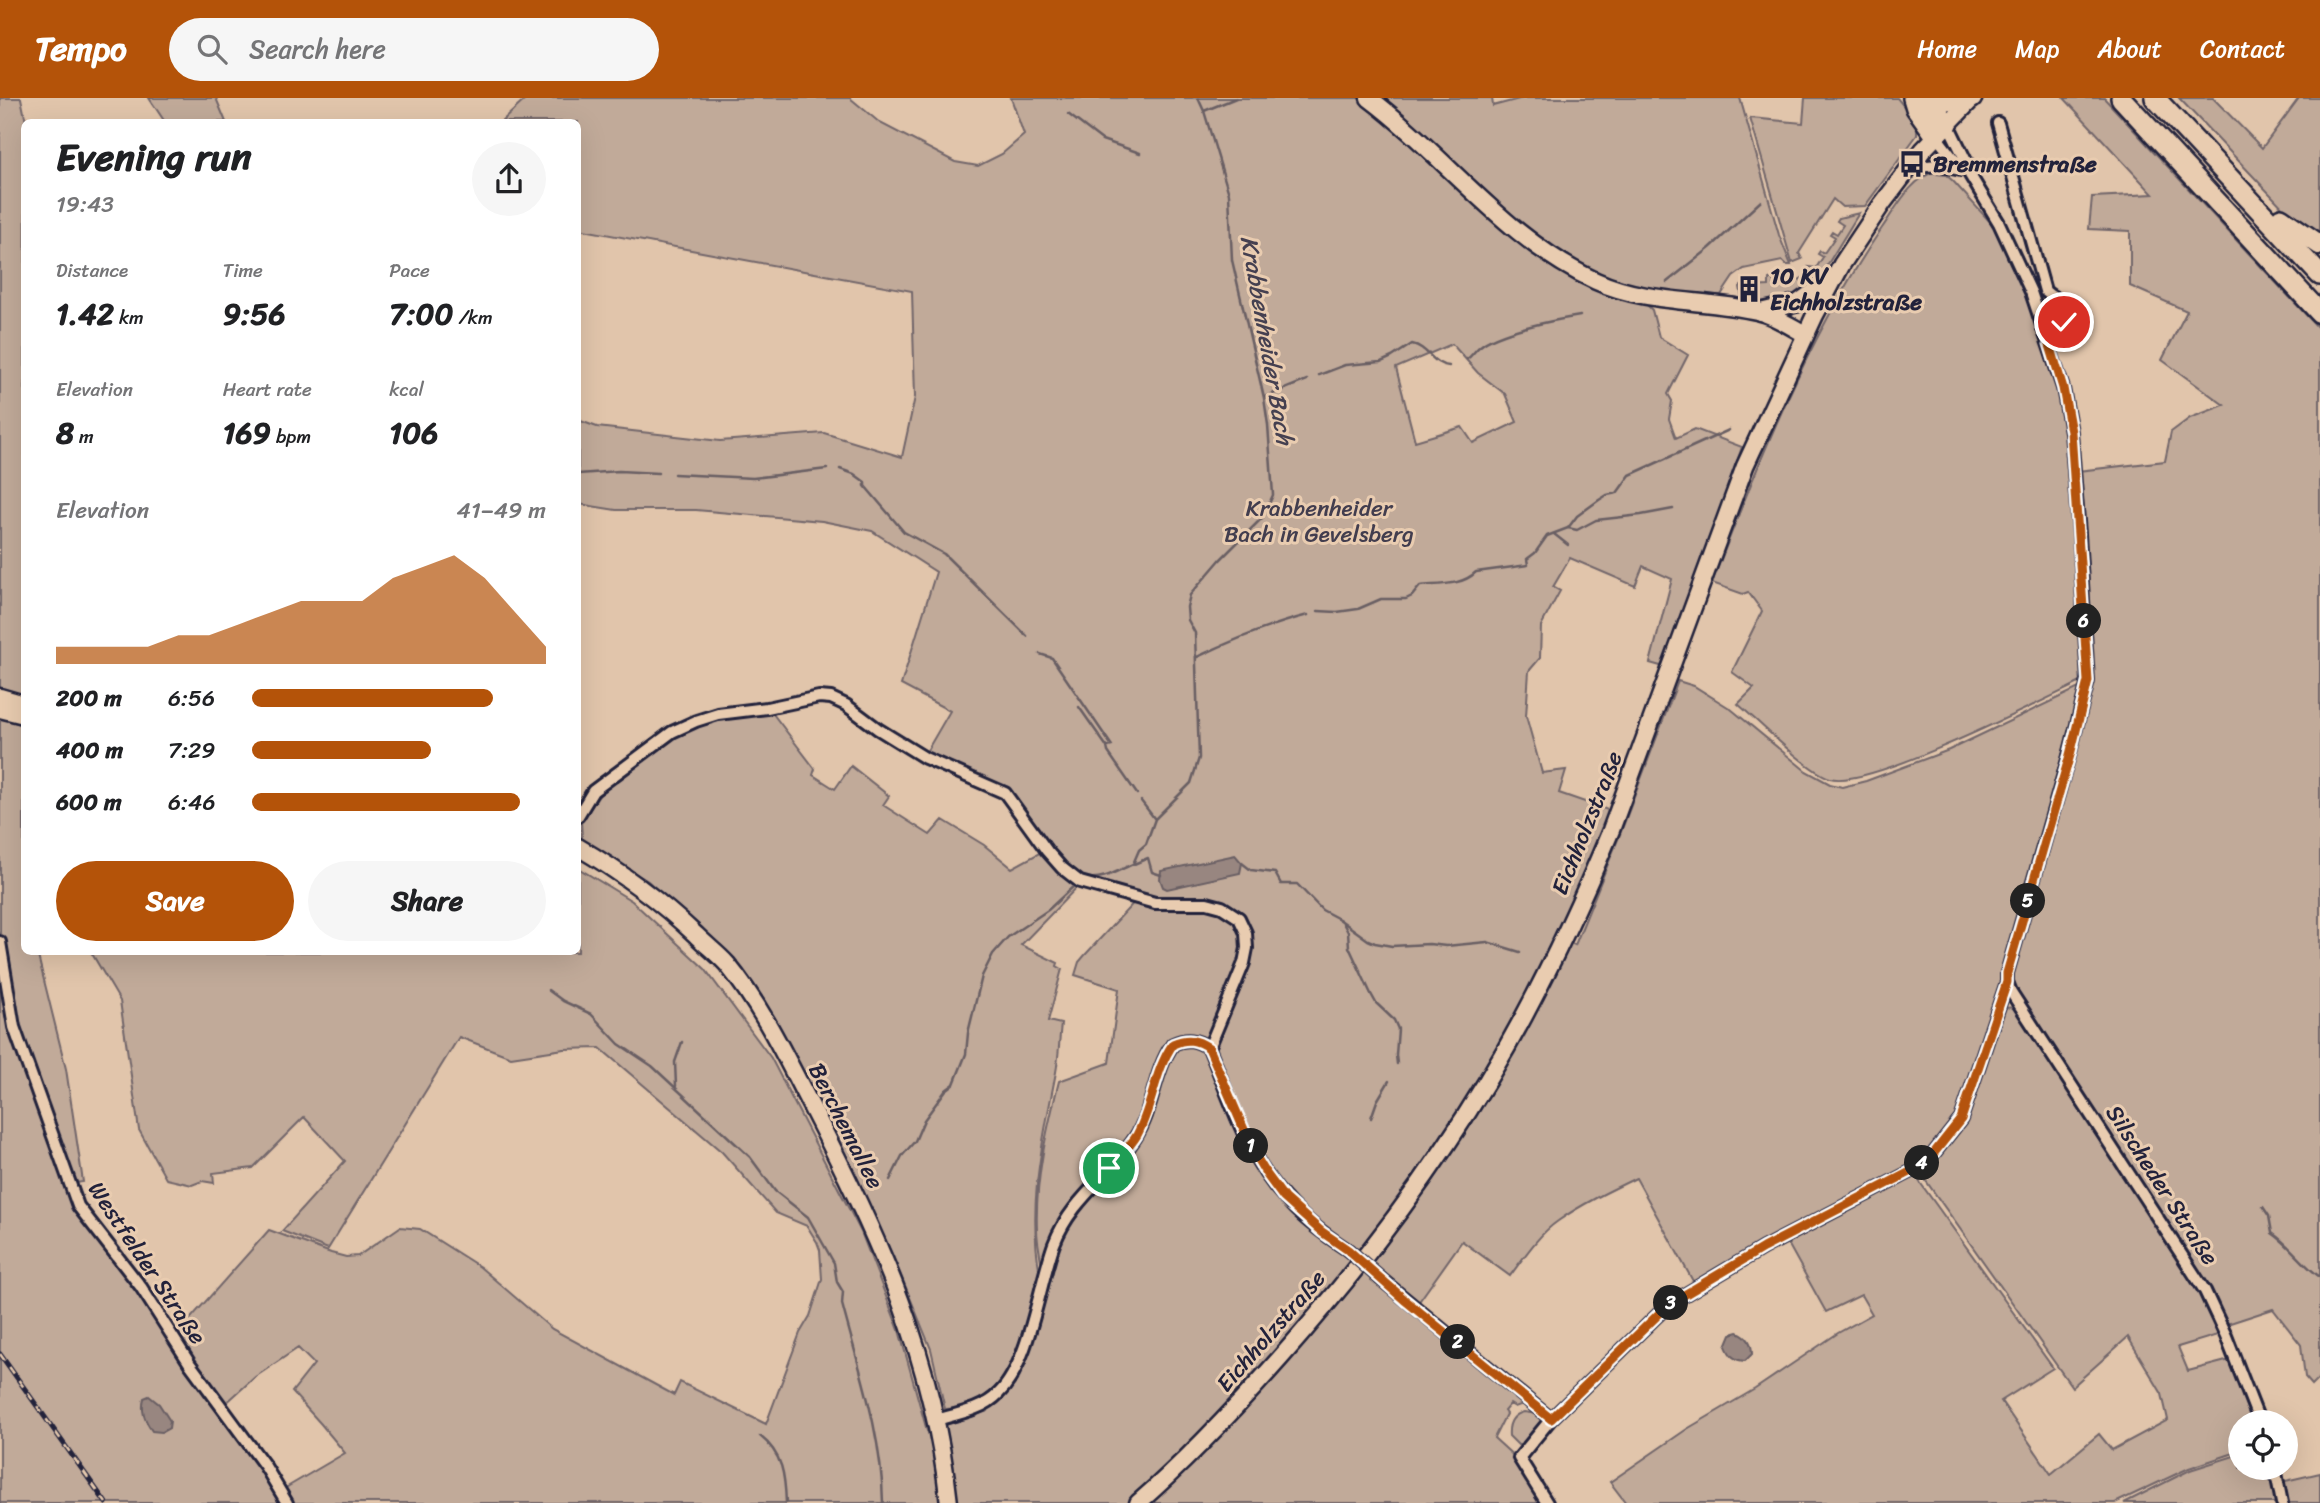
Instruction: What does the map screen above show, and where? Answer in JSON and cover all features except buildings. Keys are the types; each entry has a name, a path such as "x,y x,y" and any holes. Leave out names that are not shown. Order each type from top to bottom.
{"highway":[{"path":"1942,130 1916,108 1921,99 1972,98"},
{"path":"2121,98 2320,313"},
{"path":"2155,98 2320,275"},
{"path":"2245,194 2320,245"}],"main road":[{"path":"1369,98 1507,222 1567,266 1597,281 1643,296 1760,312 1805,334"},
{"name":"Eichholzstraße","path":"1138,1503 1238,1406 1330,1300 1464,1117 1512,1037 1557,951 1607,840 1745,466 1805,334 1860,236 1908,168 1972,98"},
{"path":"1760,312 1798,303 1835,277"},
{"path":"0,697 21,703"},
{"path":"0,709 21,714"},
{"name":"Berchemallee","path":"581,849 628,878 671,912 727,964 770,1027 884,1254 918,1348 936,1420 949,1503"}],"street":[{"path":"1998,123 2045,291 2063,304 2066,310 2064,322 2060,327 2046,332"},
{"path":"1547,1503 1519,1458 1551,1419 1669,1304 1763,1248 1914,1170 1934,1153 1961,1119 2007,982 2007,973 2056,805 2088,681 2071,432 2063,388 2046,332 2013,250 1942,130"},
{"path":"1942,130 1967,163 1965,172"},
{"path":"1908,168 1937,165 1965,172"},
{"path":"581,811 593,792 653,745 684,726 719,714 767,708 819,697 831,698 846,705 878,729 925,758 1005,793 1047,851 1080,881 1155,902 1207,903 1222,907 1239,919 1246,933 1244,963 1209,1048"},
{"name":"Westfelder Straße","path":"0,942 14,1027 78,1206 141,1287 190,1364 265,1466 287,1503"},
{"name":"Silscheder Straße","path":"2007,982 2205,1291 2255,1410"},
{"path":"936,1420 985,1405 1009,1382 1020,1361 1055,1243 1064,1224 1089,1189 1136,1137 1162,1062 1173,1044 1190,1040 1209,1048 1243,1128 1267,1175 1284,1198 1551,1419"},
{"path":"2277,1480 2282,1503"}],"green space":[{"path":"0,98 21,98 25,119 21,119 21,699 0,693"},
{"path":"149,98 216,98 225,119 163,119"},
{"name":"Krabbenheider Bach in Gevelsberg","path":"527,98 850,98 880,123 955,162 978,166 1002,154 1024,135 1011,98 1362,98 1494,217 1646,304 1652,310 1659,337 1688,355 1668,394 1672,401 1669,419 1676,438 1695,429 1742,447 1664,667 1650,663 1672,579 1643,566 1635,586 1570,558 1553,587 1560,591 1541,626 1540,658 1529,671 1526,716 1542,773 1566,770 1559,793 1611,811 1557,936 1575,945 1678,681 1694,686 1731,709 1806,771 1830,784 1842,787 1866,781 1949,750 2083,686 1976,1068 1952,1122 1937,1142 1913,1165 1694,1283 1636,1178 1586,1203 1551,1226 1510,1276 1462,1241 1413,1310 1526,1403 1515,1407 1510,1404 1504,1411 1506,1414 1494,1438 1517,1459 1544,1503 290,1503 282,1490 345,1453 292,1392 314,1364 298,1348 255,1377 224,1405 175,1336 269,1230 346,1257 358,1256 400,1227 420,1229 480,1267 552,1329 674,1395 680,1382 766,1424 800,1333 810,1316 822,1279 817,1242 807,1226 776,1213 722,1152 600,1048 564,1049 511,1057 459,1037 328,1249 282,1231 345,1161 304,1117 253,1168 213,1173 214,1183 202,1181 192,1185 166,1179 139,1130 120,1001 93,955 581,955 581,870 632,901 705,969 771,1058 861,1232 899,1330 927,1431 988,1411 990,1397 966,1408 945,1409 931,1349 893,1256 840,1146 730,957 648,881 593,848 582,838 581,822 607,784 654,747 696,723 770,710 815,769 813,775 835,789 851,766 889,796 883,805 930,835 943,820 984,845 1012,868 1047,849 1007,792 925,754 950,711 901,685 936,572 872,531 822,521 696,510 616,510 581,504 581,421 597,427 720,441 824,433 902,457 915,397 912,291 581,230 581,119 504,119","holes":["1452,344 1478,373 1505,394 1517,422 1473,443 1462,427 1415,441 1396,368","1080,884 1141,895 1079,962 1075,975 1119,989 1109,1063 1059,1081 1046,1136 1038,1192 1037,1234 1043,1273 1040,1274 1035,1222 1038,1172 1057,1066 1061,1024 1048,1021 1062,969 1057,966 1058,963 1021,945"]},
{"path":"1378,98 1492,98 1493,106 1523,98 1740,98 1779,235 1791,265 1782,261 1744,269 1733,277 1721,295 1674,294 1604,279 1542,244 1496,206 1498,202 1433,142"},
{"path":"1805,98 1897,98 1917,123 1917,135 1865,206 1842,207 1833,199 1799,253 1802,259 1792,263 1750,118 1803,123"},
{"path":"2064,98 2104,98 2320,330 2320,1377 2312,1385 2305,1377 2301,1345 2273,1309 2224,1325 2029,1013 2015,986 2012,971 2088,700 2078,471 2165,461 2171,432 2190,418 2224,405 2162,360 2187,311 2130,286 2130,231 2089,229 2092,197 2153,194"},
{"path":"2179,98 2213,98 2262,148 2299,98 2320,98 2320,241 2305,231"},
{"path":"1936,171 1953,181 1992,224 2006,248 2036,318 2059,387 2071,471 2083,681 1915,758 1850,778 1830,778 1796,756 1738,704 1754,688 1732,672 1762,611 1748,592 1743,594 1712,583 1767,445 1831,312 1855,270 1905,195 1919,180"},
{"path":"1859,213 1826,267 1805,291 1785,301 1754,302 1742,298 1740,287 1748,281 1749,287 1769,286 1769,279 1773,278 1774,284 1790,282 1789,275 1796,274 1799,280 1812,273 1809,267 1816,268 1823,257 1818,254 1820,251 1824,253 1835,237 1830,234 1832,231 1837,234 1843,225 1837,221 1839,218"},
{"path":"0,718 21,724 21,955 38,955 66,1069 83,1182 68,1184 284,1503 0,1503"},
{"path":"2015,1007 2200,1290 2221,1334 2178,1347 2188,1371 2230,1360 2250,1410 2228,1410 2228,1455 2189,1468 2115,1503 1626,1503 1610,1482 1687,1429 1872,1314 1861,1295 1826,1312 1786,1240 1914,1174 2053,1368 2001,1401 2051,1474 2099,1434 2112,1450 2168,1420 2162,1394 2128,1337 2072,1387 1919,1171 1966,1114 1993,1030 2005,1008"},
{"path":"1524,1412 1537,1414 1543,1422 1524,1445 1518,1445 1509,1436 1509,1428 1514,1418"},
{"path":"2228,1458 2228,1480 2273,1480 2278,1503 2124,1503 2190,1470"},
{"path":"2320,1473 2320,1503 2285,1503 2281,1482"}],"shaded area":[{"path":"1235,855 1242,863 1240,873 1167,889 1163,887 1161,871"},
{"path":"1738,1332 1749,1340 1751,1346 1752,1354 1745,1361 1733,1357 1726,1346 1731,1334"},
{"path":"149,1396 159,1404 170,1421 169,1428 162,1432 152,1431 145,1419 143,1403 144,1398"}],"waterway":[{"name":"Krabbenheider Bach","path":"1084,877 1103,877 1133,864 1139,850 1146,844 1155,819 1191,783 1199,758 1195,633 1188,620 1187,607 1190,595 1263,517 1273,495 1264,398 1232,260 1229,194 1198,98"},
{"path":"1204,111 1236,98"},
{"path":"1068,114 1102,140 1140,153"},
{"path":"1667,282 1710,248 1761,201"},
{"path":"1467,359 1487,341 1499,336 1580,316"},
{"path":"1319,375 1345,365 1381,362 1412,344 1438,363 1449,366"},
{"path":"1265,397 1307,380"},
{"path":"1318,611 1337,612 1358,609 1381,599 1406,599 1420,586 1464,580 1476,572 1528,565 1527,559 1547,536 1568,528 1577,516 1599,500 1617,493 1630,475 1729,430"},
{"path":"674,474 753,478 827,469"},
{"path":"840,469 865,482 865,486 904,532 944,554 1027,636"},
{"path":"581,474 619,471 658,473"},
{"path":"1568,528 1577,530 1596,520 1673,509"},
{"path":"1554,534 1568,545"},
{"path":"1197,657 1251,633 1308,615"},
{"path":"1040,654 1052,658 1112,746 1107,747 1108,752 1137,794"},
{"path":"1079,707 1107,747"},
{"path":"1141,801 1154,818"},
{"path":"1134,864 1148,858 1152,872 1161,875"},
{"path":"1242,863 1251,870 1275,873 1281,884 1297,884 1322,910 1375,943 1392,946 1446,946 1487,942 1520,952"},
{"name":"Krabbenheider Bach","path":"890,1180 902,1156 915,1141 924,1120 946,1090 954,1084 966,1054 968,1033 982,976 993,954 1008,937 1048,910 1076,884"},
{"path":"1343,923 1348,932 1349,947 1371,994 1376,1003 1394,1020 1398,1029 1397,1064"},
{"path":"548,990 563,1001 591,1014 619,1044 652,1066 750,1157 775,1191 808,1217 834,1263 837,1282 843,1292 842,1304 879,1452 883,1503"},
{"path":"676,1086 675,1062 682,1042"},
{"path":"1371,1118 1389,1081"},
{"path":"2263,1207 2269,1216 2272,1233 2320,1277"},
{"path":"760,1436 778,1458 785,1484 786,1503"}],"railway":[{"path":"0,1354 106,1503"}],"place":[{"name":"Bremmenstraße","path":"1912,164"},
{"name":"10 KV Eichholzstraße","path":"1749,289"}],"route":[{"path":"1109,1168 1136,1137 1166,1053 1173,1044 1181,1041 1200,1042 1209,1048 1255,1155 1284,1198 1551,1419 1669,1304 1763,1248 1914,1170 1934,1153 1961,1119 1972,1092 2007,982 2007,973 2070,755 2088,681 2071,432 2063,388 2046,332 2060,327 2064,322"}]}
